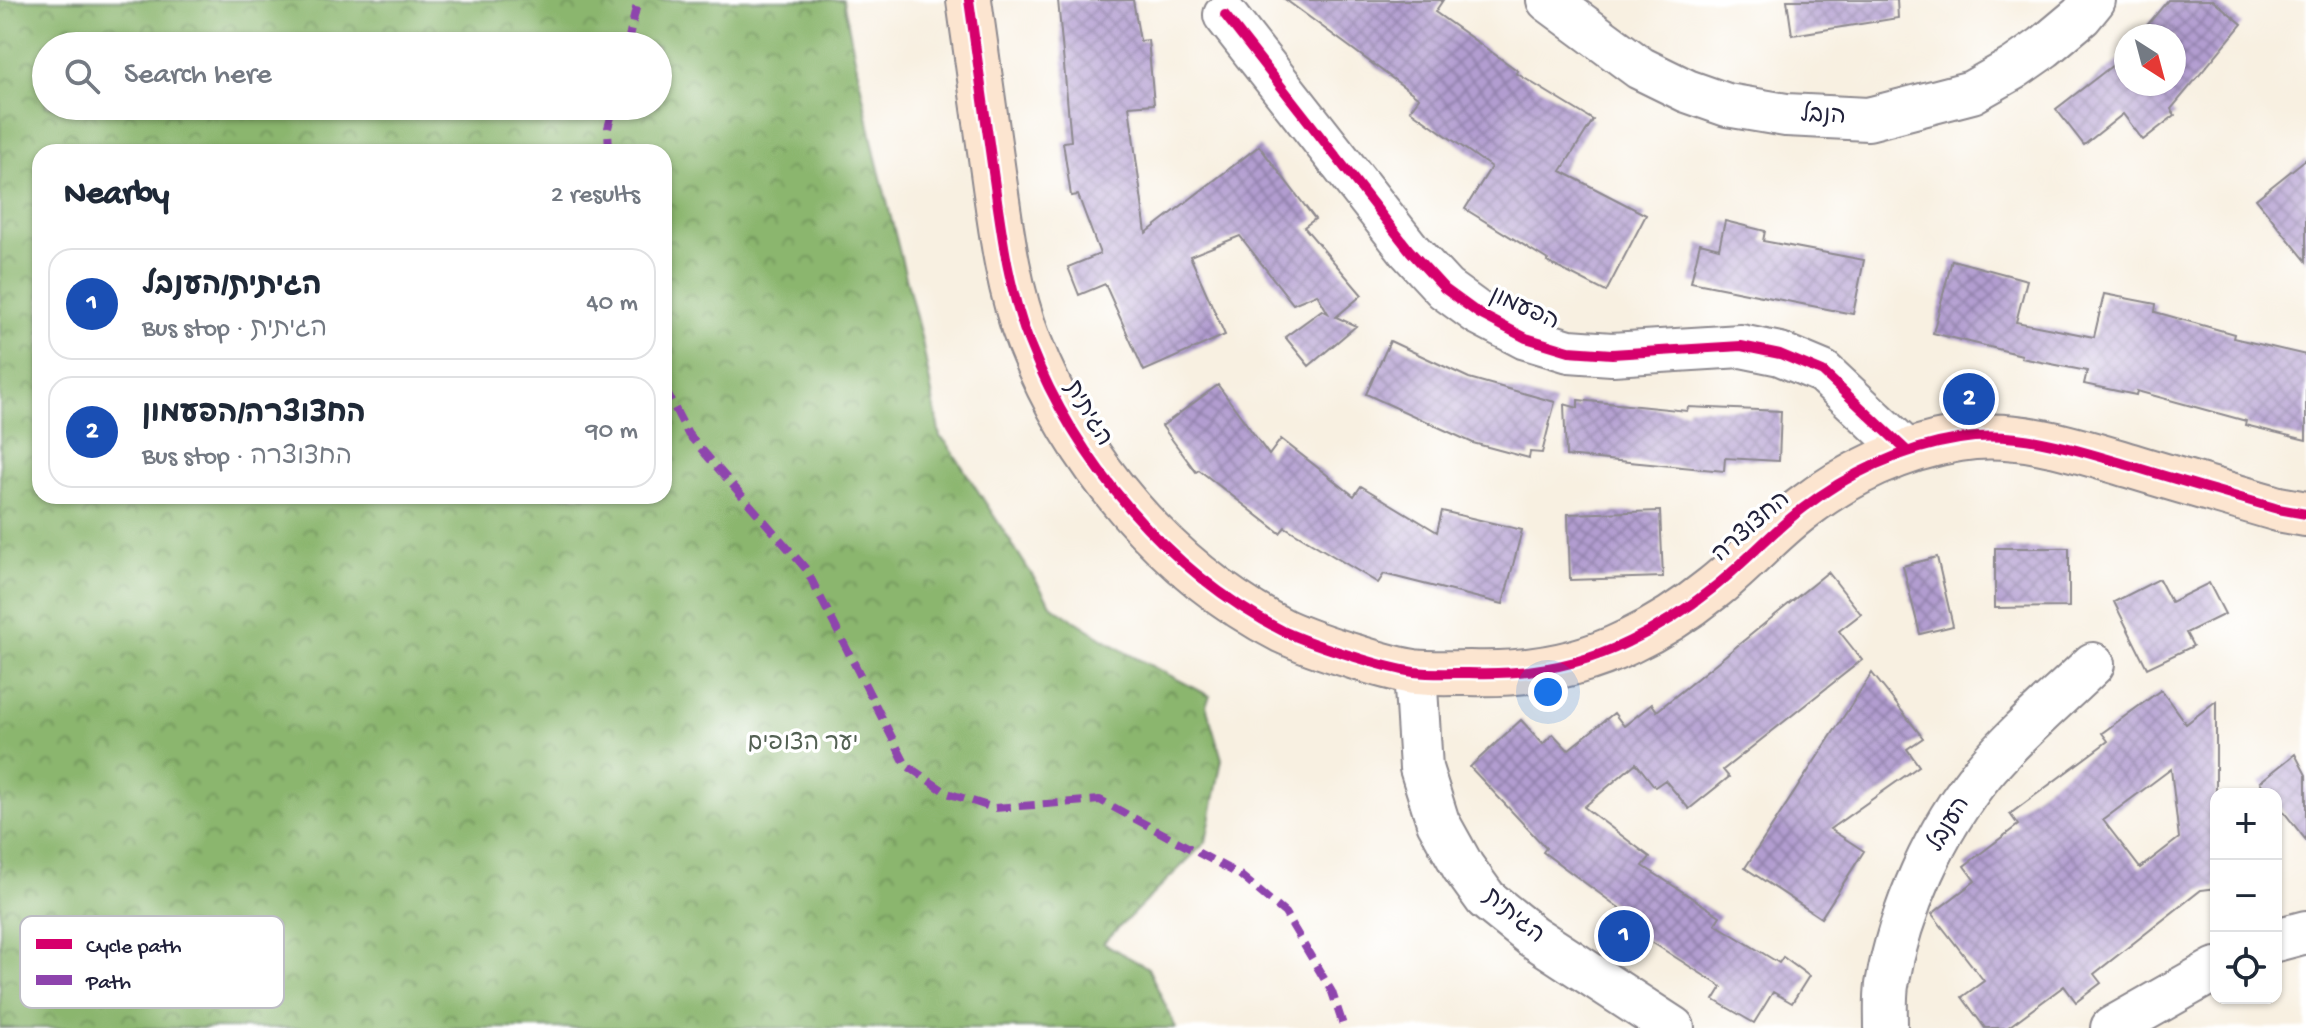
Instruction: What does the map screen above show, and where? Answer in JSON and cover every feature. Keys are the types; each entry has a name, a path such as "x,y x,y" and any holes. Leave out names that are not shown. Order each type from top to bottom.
{"street":[{"name":"הגיתית","path":"969,0 1001,230 1013,288 1027,337 1069,429 1096,468 1134,513 1171,550 1240,605 1285,631 1325,647 1415,672 1421,768 1438,822 1463,867 1486,899 1532,936 1673,1028"},
{"name":"הנבל","path":"1548,0 1640,68 1687,91 1727,105 1771,112 1868,119 1972,92 2044,47 2081,16 2094,0"},
{"name":"הפעמון","path":"1225,15 1410,251 1445,289 1478,313 1526,338 1569,351 1612,354 1741,346 1780,354 1823,372 1907,451"},
{"name":"החצוצרה","path":"1415,672 1503,674 1580,663 1628,643 1670,619 1715,587 1803,508 1873,465 1907,451 1961,438 2014,437 2070,448 2278,509 2306,514"},
{"name":"הענבל","path":"1886,1028 1887,987 1904,923 1923,872 1948,824 1984,771 2093,664"},
{"path":"2282,938 2306,932"},
{"path":"2112,1028 2210,972"}],"green space":[{"name":"יער הצופים","path":"0,0 843,0 875,154 922,341 940,437 947,443 1052,606 1128,654 1210,696 1206,705 1222,759 1206,842 1103,943 1148,968 1176,1028 0,1028"}],"building":[{"path":"1058,0 1133,0 1140,41 1148,40 1154,104 1129,106 1146,233 1259,146 1315,219 1304,227 1362,295 1336,317 1356,326 1309,366 1285,337 1322,310 1328,313 1317,294 1293,304 1240,236 1190,256 1225,335 1144,371 1105,284 1079,295 1068,267 1100,254 1078,195 1071,196 1063,142 1071,141"},
{"path":"1286,0 1443,0 1435,12 1518,71 1516,73 1593,120 1561,171 1646,215 1606,292 1547,262 1465,209 1491,167 1410,110 1419,98"},
{"path":"1787,0 1897,0 1898,18 1792,35"},
{"path":"2168,0 2213,0 2242,24 2186,91 2186,24 2148,24"},
{"path":"2114,64 2114,96 2182,96 2171,109 2175,115 2143,140 2123,114 2084,145 2056,109"},
{"path":"2306,159 2306,261 2256,199"},
{"path":"1725,221 1765,231 1763,241 1864,260 1853,314 1691,282 1700,243 1719,248"},
{"path":"1952,260 2027,280 2016,322 2094,337 2104,294 2156,304 2155,312 2234,334 2233,338 2306,355 2306,440 2245,425 2246,421 2137,391 2136,395 2084,384 2087,371 2021,358 2022,355 1933,333"},
{"path":"1390,341 1469,378 1555,402 1542,453 1530,452 1529,458 1473,443 1366,394"},
{"path":"1218,385 1269,455 1281,439 1354,496 1361,486 1437,532 1442,511 1522,530 1503,604 1384,574 1378,583 1285,527 1280,533 1199,470 1196,472 1162,426"},
{"path":"1578,400 1687,411 1688,407 1781,411 1779,461 1725,458 1724,471 1566,456 1564,404 1578,408"},
{"path":"1660,511 1663,577 1570,580 1568,514"},
{"path":"1995,548 2069,548 2069,607 1995,608"},
{"path":"1937,557 1953,626 1920,634 1903,566"},
{"path":"1828,572 1861,614 1839,631 1862,660 1723,770 1729,777 1689,809 1665,780 1655,787 1636,763 1584,807 1650,857 1643,866 1720,916 1715,924 1779,963 1783,957 1809,976 1792,1003 1773,992 1754,1023 1714,1000 1722,987 1628,927 1633,918 1543,852 1546,848 1470,767 1521,720 1543,744 1553,734 1568,750 1614,713 1624,726 1652,704 1657,711"},
{"path":"2159,579 2171,602 2209,583 2225,614 2186,633 2193,646 2147,668 2114,602"},
{"path":"1872,673 1923,738 1907,749 1919,766 1830,829 1864,851 1821,918 1745,868"},
{"path":"2161,690 2186,724 2216,701 2216,788 2210,788 2210,889 2201,890 2094,974 2101,983 2076,1002 2064,986 2007,1028 1985,1028 1962,997 1984,981 1932,914 1975,881 1964,866 2018,825 2010,814 2108,741 2102,733","holes":["2171,769 2179,838 2140,868 2103,820"]},
{"path":"2295,754 2306,775 2306,840 2282,810 2282,788 2264,788 2260,782"}],"marked path":[{"path":"630,32 638,0"},
{"path":"609,144 610,120"},
{"path":"672,403 688,434 806,569 906,765 947,793 994,808 1100,800 1240,875 1285,913 1332,992 1344,1028"}],"cycle path":[{"path":"969,0 1010,280 1029,342 1049,386 1099,470 1164,545 1241,606 1283,631 1308,641 1383,665 1421,673 1510,673 1550,668 1590,658 1639,637 1683,611 1724,579 1790,518 1856,474 1896,456 1959,439 2004,437 2050,443 2278,509 2306,514"},
{"path":"1225,15 1410,251 1445,289 1478,313 1526,338 1569,351 1612,354 1741,346 1780,354 1823,372 1907,451"}],"place":[{"name":"החצוצרה/הפעמון","path":"1969,399"},
{"name":"הגיתית/הענבל","path":"1624,936"}]}
